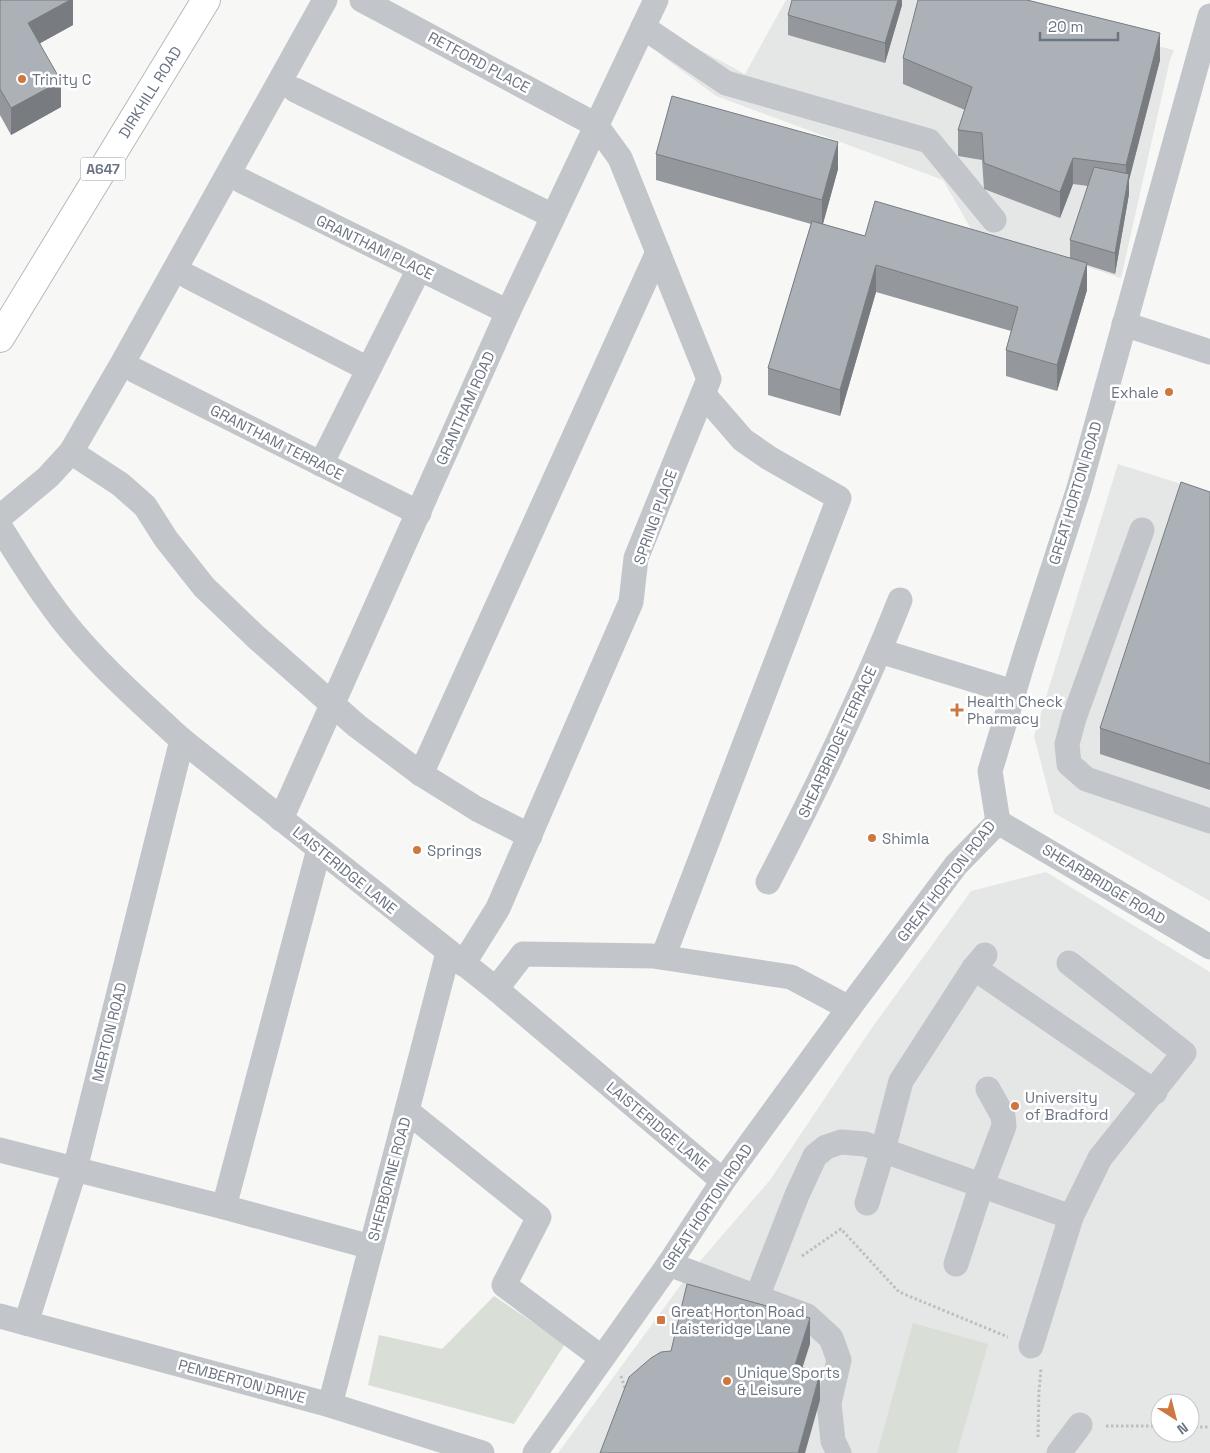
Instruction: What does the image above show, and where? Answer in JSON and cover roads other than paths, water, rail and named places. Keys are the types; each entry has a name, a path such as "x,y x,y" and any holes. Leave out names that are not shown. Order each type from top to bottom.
{"main road":[{"name":"DIRKHILL ROAD","path":"0,338 206,0"}],"street":[{"path":"0,517 48,477 71,452 325,0"},
{"name":"RETFORD PLACE","path":"362,0 596,125"},
{"name":"GRANTHAM ROAD","path":"281,819 508,312 656,0"},
{"name":"GREAT HORTON ROAD","path":"535,1453 669,1264 723,1180 848,1008 956,865 998,822 990,771 1013,692 1079,488 1210,16"},
{"path":"644,27 726,83 929,141 994,220"},
{"path":"295,90 553,216"},
{"name":"SPRING PLACE","path":"456,958 498,908 530,836 631,602 636,558 709,379 620,158 596,125"},
{"name":"GRANTHAM PLACE","path":"242,181 508,312"},
{"path":"421,774 658,252"},
{"path":"321,464 419,268"},
{"path":"189,277 368,369"},
{"path":"1124,324 1210,352"},
{"name":"GRANTHAM TERRACE","path":"136,371 419,513"},
{"path":"663,957 839,498 769,458 743,440 704,394"},
{"path":"71,452 120,484 145,506 166,539 204,587 256,637 357,726 421,774 477,809 530,836"},
{"name":"LAISTERIDGE LANE","path":"0,527 50,604 86,647 182,740 496,989 723,1180"},
{"path":"1142,530 1074,718 1067,744 1069,764 1086,779 1210,821"},
{"name":"SHEARBRIDGE TERRACE","path":"768,882 820,782 880,651 900,600"},
{"path":"880,651 1013,692"},
{"name":"MERTON ROAD","path":"26,1322 75,1170 182,740"},
{"name":"SHEARBRIDGE ROAD","path":"998,822 1210,947"},
{"path":"224,1207 318,849"},
{"path":"496,989 523,954 653,956 791,977 848,1008"},
{"name":"SHERBORNE ROAD","path":"330,1405 407,1111 456,958"},
{"path":"867,1203 884,1150 901,1081 979,962 1155,1092"},
{"path":"1030,1346 1071,1217 1100,1158 1155,1092 1184,1053 1069,963"},
{"path":"956,1264 982,1184 1004,1126 1003,1116 988,1088"},
{"path":"407,1111 539,1217 504,1285 602,1358"},
{"path":"756,1297 797,1195 815,1156 826,1147 841,1142 865,1144 884,1150 1071,1217"},
{"path":"0,1150 224,1207 371,1248"},
{"path":"669,1264 807,1316 831,1338 839,1360 829,1403 834,1441 838,1453"},
{"name":"PEMBERTON DRIVE","path":"0,1316 330,1405 480,1452"},
{"path":"1048,1449 1080,1425"}],"place":[{"name":"Trinity C","path":"22,79"},
{"name":"Exhale","path":"1169,392"},
{"name":"Health Check Pharmacy","path":"957,710"},
{"name":"Shimla","path":"872,838"},
{"name":"Springs","path":"417,850"},
{"name":"University of Bradford","path":"1015,1106"},
{"name":"Great Horton Road Laisteridge Lane","path":"661,1320"},
{"name":"Unique Sports & Leisure","path":"727,1381"}]}
